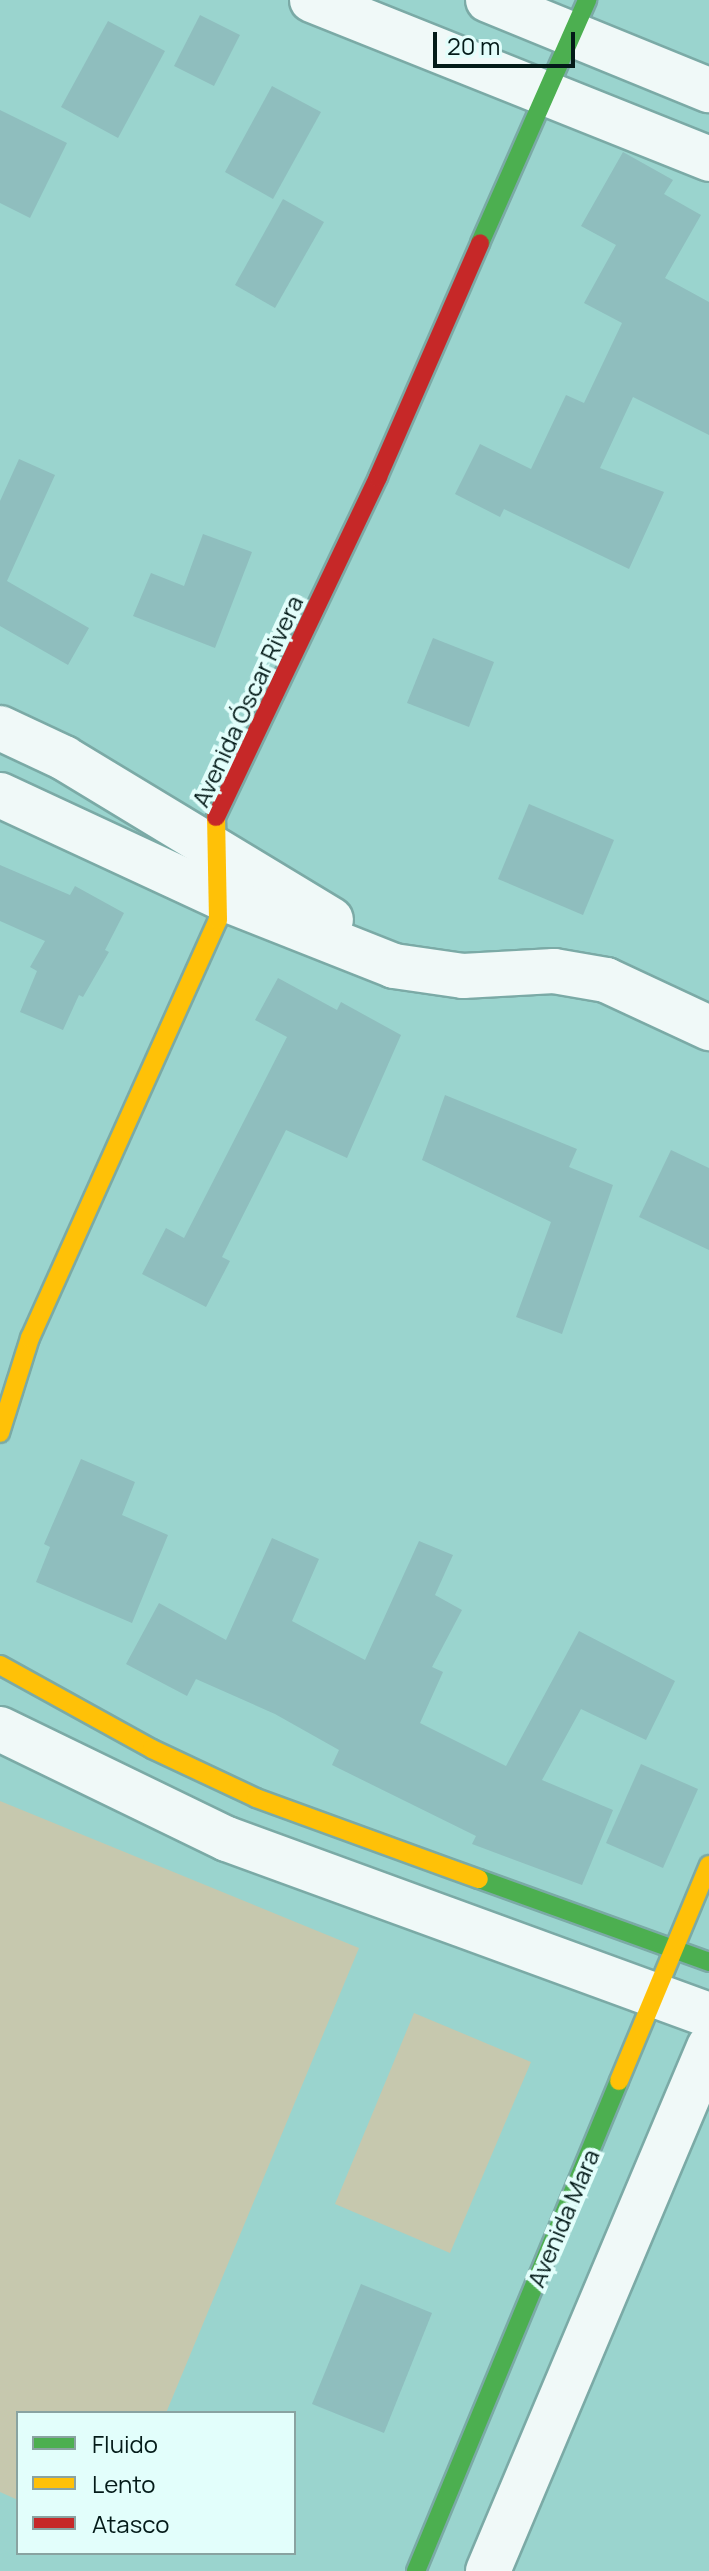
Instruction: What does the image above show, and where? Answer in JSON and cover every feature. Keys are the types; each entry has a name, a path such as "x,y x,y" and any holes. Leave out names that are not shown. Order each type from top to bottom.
{"street":[{"path":"312,0 709,159"},
{"path":"488,0 580,17 709,90"},
{"name":"Avenida Óscar Rivera","path":"0,1433 30,1338 212,934 220,897 213,846 217,810 378,477 580,17"},
{"path":"0,728 64,758 213,846 322,913 394,966"},
{"path":"0,795 220,897 394,966 463,976 554,971 606,980 709,1028"},
{"path":"0,1665 152,1749 256,1798 709,1962"},
{"path":"0,1729 227,1839 709,2015"},
{"name":"Avenida Mara","path":"416,2571 709,1865"},
{"path":"488,2571 709,2047"}],"green space":[{"path":"0,1801 359,1948 167,2411 16,2411 16,2499 0,2492"},
{"path":"414,2013 531,2062 450,2253 335,2204"}],"building":[{"path":"200,15 240,35 214,86 174,66"},
{"path":"108,21 165,51 118,138 61,107"},
{"path":"272,86 321,112 273,199 225,172"},
{"path":"0,110 67,143 30,218 0,203"},
{"path":"623,152 673,180 664,194 701,215 665,278 709,302 709,435 633,397 600,468 664,492 629,569 504,509 500,517 455,494 480,444 531,469 566,395 584,403 622,323 584,303 616,245 581,226"},
{"path":"283,199 324,222 275,308 235,285"},
{"path":"19,459 55,475 7,581 89,628 68,665 0,626 0,501"},
{"path":"203,534 252,552 215,648 133,616 151,573 184,586"},
{"path":"433,638 494,662 469,727 407,703"},
{"path":"529,804 614,840 583,915 498,879"},
{"path":"0,865 70,895 75,886 124,913 105,950 109,952 83,997 79,995 63,1030 20,1012 37,971 30,967 45,941 0,921"},
{"path":"278,978 337,1010 341,1002 401,1035 347,1158 286,1130 222,1257 230,1261 206,1307 142,1274 166,1228 184,1238 287,1037 255,1020"},
{"path":"445,1095 577,1149 569,1167 613,1185 562,1334 516,1317 551,1222 422,1160"},
{"path":"671,1150 709,1168 709,1250 639,1217"},
{"path":"81,1459 135,1482 122,1515 168,1535 132,1623 36,1582 50,1547 44,1544"},
{"path":"272,1538 319,1559 292,1621 365,1660 419,1541 453,1555 435,1595 462,1610 432,1667 443,1672 420,1723 506,1766 579,1631 675,1681 646,1740 581,1709 542,1780 613,1810 582,1885 472,1844 476,1836 332,1765 339,1750 275,1714 196,1679 187,1696 126,1664 159,1603 226,1640"},
{"path":"641,1764 698,1789 663,1868 606,1843"},
{"path":"361,2284 432,2313 384,2433 312,2404"}],"traffic: fast":[{"path":"480,243 587,0"},
{"path":"479,1879 709,1962"},
{"path":"416,2571 619,2081"}],"traffic: slow":[{"path":"0,1433 30,1338 218,920 216,817"},
{"path":"0,1665 152,1749 256,1798 479,1879"},
{"path":"619,2081 709,1865"}],"traffic: jam":[{"path":"216,817 378,477 480,243"}]}
